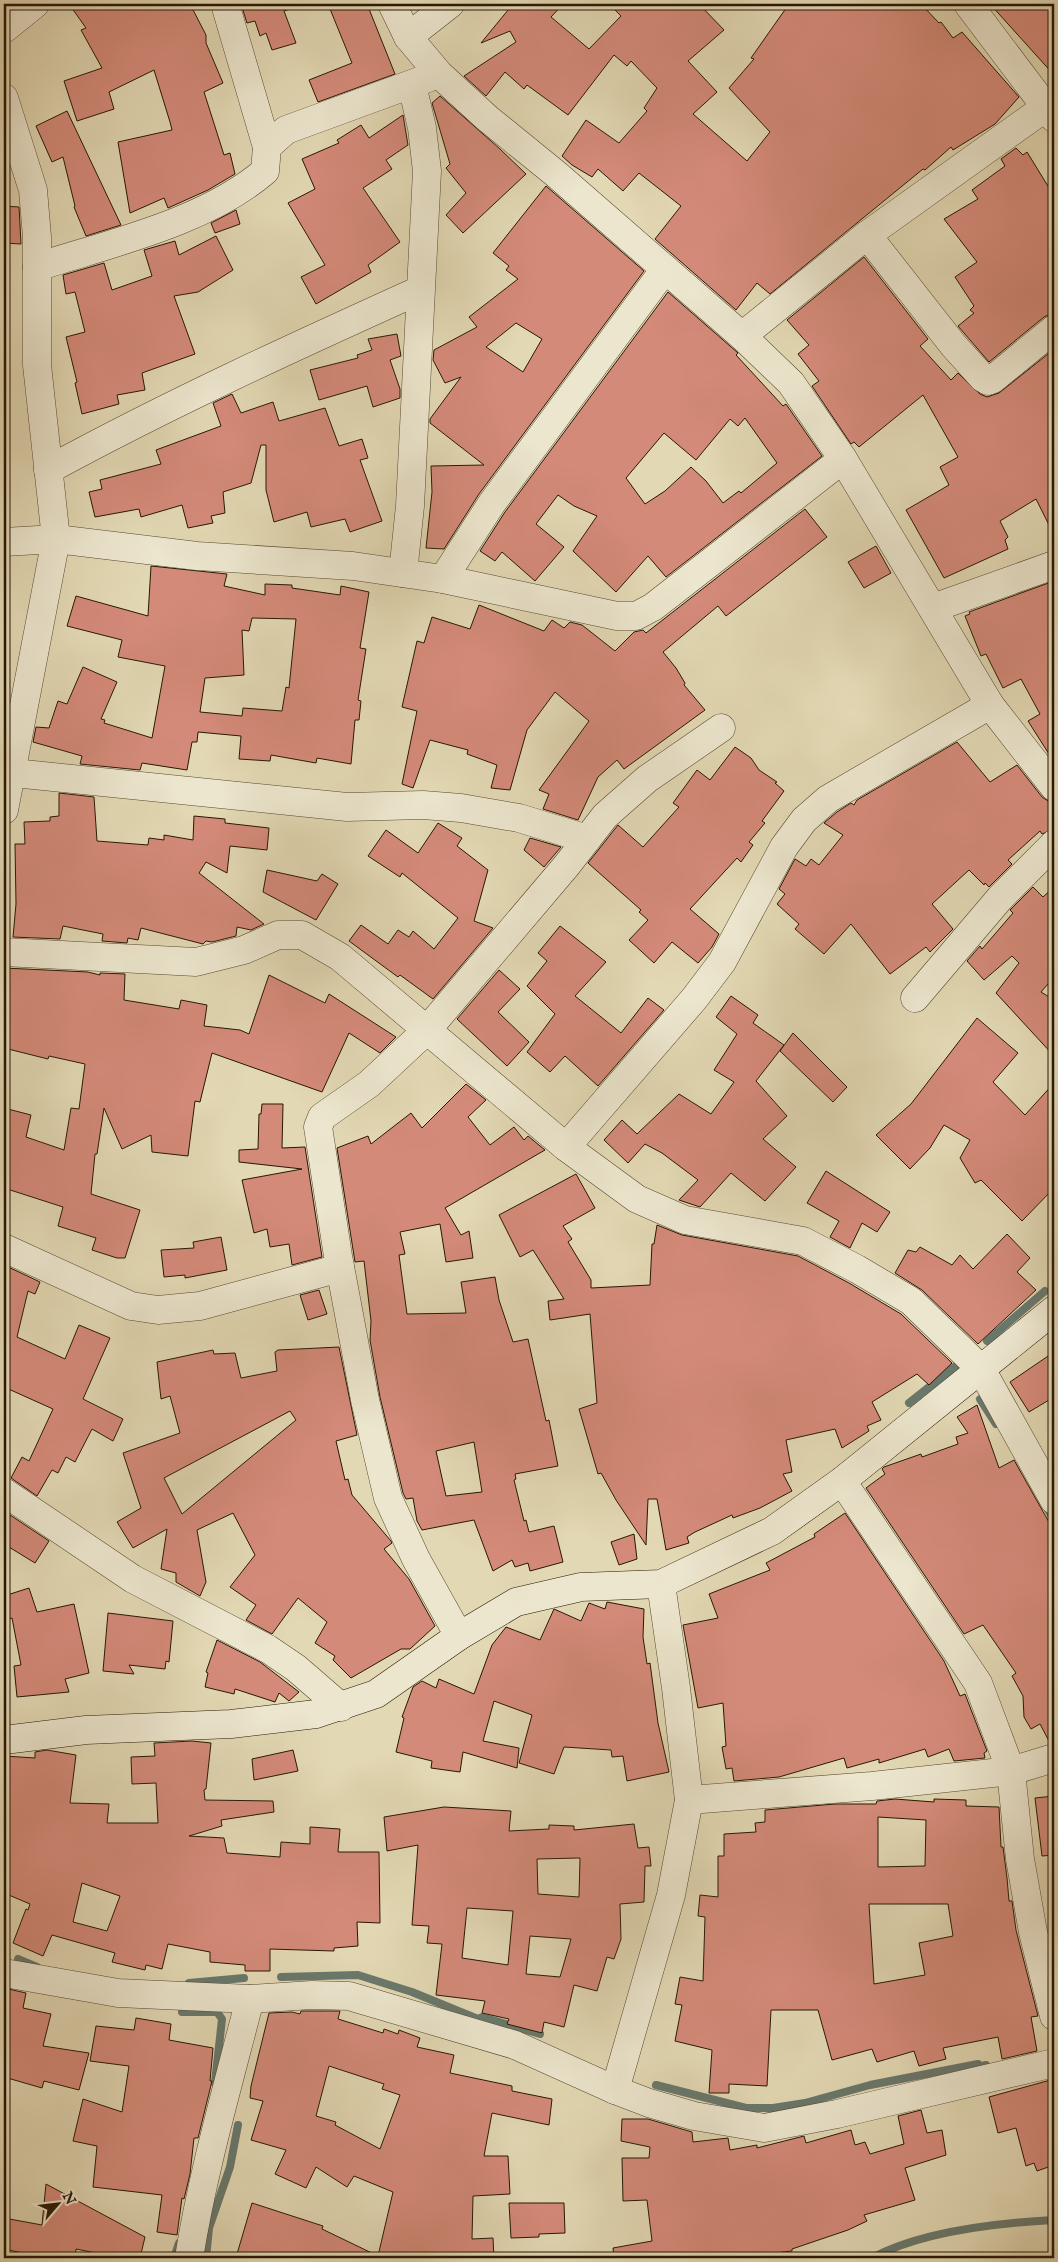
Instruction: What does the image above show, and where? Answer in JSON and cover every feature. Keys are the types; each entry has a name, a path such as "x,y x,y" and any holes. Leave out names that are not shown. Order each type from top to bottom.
{"street":[{"path":"4,28 35,4"},
{"path":"37,267 183,219 247,186 265,171 267,147 225,4"},
{"path":"392,4 408,37 439,74 487,118 556,174 742,336 791,383 843,459 934,608 990,705 1054,787"},
{"path":"408,37 450,4"},
{"path":"742,336 868,235 1050,112 968,4"},
{"path":"267,147 286,130 439,74"},
{"path":"403,573 410,506 427,171 422,128 412,85"},
{"path":"4,98 33,190 38,237 38,366 56,539 8,773 4,810"},
{"path":"868,235 954,346 983,378 993,379 1054,329"},
{"path":"443,580 492,503 665,269"},
{"path":"48,470 120,431 243,371 420,290"},
{"path":"4,542 56,539 197,556 353,566 443,580 617,616 636,616 653,607 843,459"},
{"path":"934,608 1054,565"},
{"path":"566,1147 694,999 722,962 784,848 804,820 828,799 990,705"},
{"path":"459,1636 416,1559 388,1498 365,1400 340,1268 318,1127 322,1117 369,1084 427,1030 587,840 605,816 647,779 721,728"},
{"path":"8,773 346,808 423,805 460,808 519,818 587,840"},
{"path":"915,998 1000,898 1054,844"},
{"path":"4,952 196,962 244,950 278,935 302,935 340,957 566,1147 637,1199 685,1220 803,1241 857,1269 911,1301 982,1369 1054,1500"},
{"path":"4,1248 131,1306 158,1310 200,1306 340,1268"},
{"path":"4,1740 86,1730 231,1724 316,1714 376,1694 459,1636 516,1602 581,1587 661,1584 772,1531 842,1481 1054,1310"},
{"path":"842,1481 978,1683 1011,1771 1020,1859 1034,1932 1054,2016"},
{"path":"4,1492 133,1579 268,1649 296,1668 342,1706"},
{"path":"614,2090 671,1895 689,1800 676,1688 661,1584"},
{"path":"689,1800 872,1786 1011,1771 1054,1758"},
{"path":"10,1974 118,1993 250,1999 312,1995 349,1996 515,2045 614,2090 694,2116 764,2128 837,2114 1054,2063"},
{"path":"189,2258 194,2224 215,2134 250,1999"}],"building":[{"path":"69,4 190,4 206,35 206,43 223,83 204,92 224,155 230,153 235,174 208,190 168,208 164,198 130,213 118,142 172,130 170,122 154,70 109,92 114,109 77,121 64,81 102,68 81,30 86,28"},
{"path":"241,4 294,4 295,7 284,11 296,43 272,50 266,33 260,36 255,21 247,23"},
{"path":"328,4 367,4 395,74 318,102 309,80 352,63"},
{"path":"513,4 563,4 551,17 589,49 621,16 609,4 699,4 724,30 688,61 717,92 693,114 747,161 770,132 729,88 754,59 751,58 789,4 921,4 939,23 941,22 953,38 962,32 1019,97 995,124 953,150 951,147 770,294 757,283 736,310 655,239 681,206 639,173 623,191 598,169 592,177 572,165 562,156 586,120 619,143 647,111 644,108 657,88 631,61 627,66 614,55 568,115 527,85 524,89 505,72 486,96 464,76 516,42 510,31 481,43"},
{"path":"990,4 1054,4 1054,75"},
{"path":"440,96 526,174 463,233 446,215 466,193 446,168 450,164 432,103"},
{"path":"67,111 121,225 86,236 74,207 63,157 52,162 36,126"},
{"path":"403,115 408,145 386,160 392,169 363,188 400,242 368,265 371,272 316,304 301,277 325,265 288,203 315,189 302,159 339,143 337,140 361,125 369,138"},
{"path":"1016,148 1023,155 1027,152 1054,196 1054,312 1044,317 989,362 958,326 974,313 970,310 974,306 955,277 977,262 944,219 978,199 972,190 1005,166 1001,159"},
{"path":"546,186 644,271 479,494 444,549 426,548 432,492 431,466 484,465 430,423 430,419 461,377 445,383 433,360 434,350 477,327 469,317 518,279 506,270 509,266 493,253","holes":["516,323 542,339 523,372 486,347"]},
{"path":"4,206 19,207 21,244 4,243"},
{"path":"236,210 240,224 215,233 211,223"},
{"path":"216,236 233,270 198,292 174,296 195,354 142,373 145,390 117,395 119,404 82,414 75,383 77,382 66,337 85,332 75,292 66,294 63,275 104,263 112,290 152,276 144,250 175,241 179,255"},
{"path":"864,257 928,339 920,346 951,380 958,373 980,394 987,397 999,393 1053,350 1054,535 1036,499 1000,521 1008,537 1005,540 1008,549 944,578 906,510 949,485 940,467 958,457 923,395 859,447 854,442 851,444 812,386 819,381 798,354 809,345 787,320"},
{"path":"668,292 738,353 736,355 783,406 786,404 822,456 666,577 648,556 616,592 573,551 597,516 574,506 558,495 536,524 564,547 535,581 502,552 495,561 480,551 505,512","holes":["745,418 777,463 741,493 739,491 723,503 706,481 691,467 665,491 645,504 626,478 664,433 696,460 730,419 738,426"]},
{"path":"397,334 401,356 390,360 400,389 400,398 373,407 367,386 319,400 310,370 358,358 357,355 372,350 368,339"},
{"path":"232,394 241,413 273,402 279,421 325,408 339,446 362,439 368,458 360,460 382,521 350,532 345,519 311,527 307,512 274,522 266,490 266,445 261,445 251,483 223,492 225,513 211,516 213,523 188,528 182,505 141,517 139,509 95,517 89,492 102,489 100,480 161,464 156,450 221,426 213,403"},
{"path":"805,509 827,537 726,616 718,606 663,652 676,668 685,683 684,685 705,710 624,769 617,760 598,777 578,820 543,809 549,794 539,790 589,721 555,692 527,730 510,790 491,788 497,765 467,754 468,750 430,740 413,788 402,784 417,711 402,707 417,641 424,643 432,617 470,629 479,605 544,631 552,620 564,628 570,622 582,625 615,651 634,632 643,630 646,633"},
{"path":"876,546 891,573 864,588 848,562"},
{"path":"151,566 227,574 224,586 265,595 265,584 292,585 292,588 340,595 341,586 369,592 360,648 366,649 358,700 361,701 359,720 355,720 351,764 317,758 316,763 271,755 270,761 239,759 241,736 198,732 197,742 192,742 187,770 142,763 140,770 80,764 82,756 33,742 36,727 49,728 58,701 67,704 83,667 117,682 101,719 105,720 104,723 152,738 165,666 118,657 122,640 67,626 76,596 148,616","holes":["252,618 296,619 289,688 286,687 282,711 243,708 242,716 200,712 205,678 244,675 242,630 249,631"]},
{"path":"1054,581 1054,762 1028,721 1040,714 1021,679 1003,688 986,654 981,656 965,616 970,614 969,612"},
{"path":"957,742 990,782 1017,765 1042,797 1054,802 1054,829 1042,834 1040,831 1008,860 1012,864 989,887 985,883 984,885 969,870 932,904 953,929 930,952 926,947 890,974 851,924 824,954 795,929 799,924 777,904 785,894 779,889 795,859 806,866 811,859 819,865 843,835 824,823 851,803 854,805 857,800"},
{"path":"735,747 751,758 759,770 777,782 775,783 784,791 762,821 765,823 749,842 753,845 741,862 737,858 690,909 719,934 712,947 698,963 672,942 654,963 629,940 648,920 639,912 641,910 588,863 618,825 643,847 679,807 673,803 697,770 710,780"},
{"path":"59,793 94,797 97,841 148,845 149,838 164,840 164,835 193,840 194,816 225,819 225,823 269,828 267,850 230,846 227,873 206,862 199,873 264,924 251,930 237,927 236,936 212,942 206,941 203,944 141,928 138,940 128,938 127,943 102,941 103,934 63,926 60,939 13,937 16,904 15,844 25,844 24,822 50,821 50,817 59,816"},
{"path":"438,823 462,838 457,846 488,870 474,921 493,928 433,999 400,975 398,977 349,941 361,925 388,944 398,930 409,937 413,931 434,949 458,918 402,873 400,877 368,856 386,830 418,853"},
{"path":"530,838 561,847 544,867 524,850"},
{"path":"267,870 317,881 322,874 338,884 316,920 263,892"},
{"path":"1033,887 1043,897 1054,887 1054,977 1041,992 1054,1000 1054,1056 996,993 1019,963 1012,956 984,980 967,961 980,946 982,949 1013,913 1010,910"},
{"path":"560,926 606,962 575,996 621,1033 648,998 664,1010 598,1086 565,1056 550,1072 527,1052 555,1014 527,986 547,961 538,953"},
{"path":"4,968 88,972 100,975 100,973 125,974 124,1000 179,1009 181,1000 207,1005 204,1026 240,1030 249,1034 269,975 325,1003 329,994 396,1037 380,1053 349,1033 322,1092 212,1053 200,1102 195,1101 188,1156 152,1152 151,1135 122,1149 104,1108 97,1154 95,1154 91,1194 140,1210 125,1258 117,1258 92,1250 96,1238 58,1226 63,1207 4,1188 4,1108 31,1115 26,1137 64,1150 71,1108 79,1109 85,1064 49,1056 48,1059 4,1048"},
{"path":"499,970 520,989 498,1012 529,1042 507,1066 457,1019"},
{"path":"731,996 758,1015 753,1023 784,1045 756,1081 787,1116 763,1139 796,1167 765,1201 731,1173 700,1207 679,1200 698,1180 662,1153 645,1144 628,1163 604,1140 622,1120 637,1134 679,1094 711,1114 734,1082 714,1070 737,1034 716,1017"},
{"path":"977,1018 1018,1053 993,1082 1025,1115 1054,1083 1054,1188 1022,1221 981,1180 975,1183 960,1158 970,1140 944,1125 930,1148 910,1169 876,1135 911,1104"},
{"path":"793,1033 847,1087 833,1102 780,1051"},
{"path":"466,1084 486,1100 468,1117 490,1145 514,1127 524,1140 528,1136 545,1150 445,1208 461,1235 469,1231 473,1258 446,1262 440,1224 400,1232 405,1254 399,1255 407,1314 466,1313 461,1282 495,1277 499,1300 513,1342 528,1339 546,1421 549,1420 558,1466 515,1474 516,1479 514,1480 524,1521 526,1520 529,1532 554,1526 563,1562 530,1571 528,1563 515,1567 512,1560 493,1571 474,1520 422,1530 417,1521 413,1498 406,1499 403,1493 380,1397 370,1340 371,1321 364,1261 355,1262 337,1148 368,1136 371,1144 411,1113 422,1128","holes":["474,1442 482,1492 446,1496 436,1451"]},
{"path":"262,1104 283,1104 282,1148 305,1147 322,1257 292,1265 289,1244 270,1247 267,1229 254,1233 242,1180 302,1169 239,1162 239,1150 258,1149 259,1114 261,1114"},
{"path":"826,1171 890,1212 877,1232 862,1223 850,1248 830,1237 839,1221 807,1203"},
{"path":"576,1174 595,1208 563,1226 572,1239 568,1242 591,1280 591,1288 650,1285 652,1244 654,1244 657,1225 682,1235 798,1256 901,1314 952,1363 929,1385 917,1374 872,1402 881,1420 867,1426 869,1431 842,1448 835,1429 786,1440 792,1472 783,1474 792,1491 760,1508 733,1518 732,1515 695,1532 687,1537 689,1543 666,1550 657,1499 648,1499 646,1545 616,1500 601,1473 598,1474 579,1409 597,1403 590,1314 550,1320 548,1301 564,1299 533,1250 520,1257 499,1215"},
{"path":"1007,1234 1030,1258 1017,1272 1036,1290 978,1344 922,1290 895,1273 908,1250 916,1252 920,1247 952,1265 960,1255 973,1269"},
{"path":"221,1237 227,1270 185,1278 185,1275 164,1277 161,1250 194,1248 193,1242"},
{"path":"4,1265 40,1282 35,1294 28,1291 17,1337 65,1359 79,1325 110,1338 83,1399 123,1419 113,1441 92,1429 75,1462 66,1457 58,1473 52,1470 37,1496 11,1478 22,1457 29,1461 53,1409 4,1387"},
{"path":"319,1290 327,1314 308,1320 300,1295"},
{"path":"339,1347 357,1435 336,1441 345,1480 348,1479 352,1495 391,1541 392,1543 384,1549 409,1579 435,1626 410,1649 401,1649 351,1678 333,1660 335,1656 315,1643 327,1622 298,1598 272,1634 246,1620 256,1605 230,1587 255,1555 233,1513 197,1530 206,1582 200,1596 176,1582 176,1573 161,1569 167,1529 133,1548 117,1522 141,1508 123,1453 180,1433 170,1396 161,1399 157,1362 213,1350 214,1354 235,1353 241,1378 277,1371 275,1352 278,1350","holes":["290,1411 296,1420 182,1514 164,1478"]},
{"path":"1054,1352 1054,1397 1029,1412 1010,1382"},
{"path":"977,1405 999,1468 1014,1460 1054,1531 1054,1743 1050,1743 1040,1724 1031,1729 1024,1717 1023,1696 1012,1676 1016,1673 983,1625 964,1634 866,1488 885,1474 882,1469 884,1467 921,1454 922,1457 958,1444 956,1437 968,1433 957,1417"},
{"path":"4,1511 49,1541 35,1563 4,1544"},
{"path":"845,1513 944,1661 960,1696 965,1694 987,1751 984,1753 985,1758 954,1761 949,1749 928,1757 925,1749 879,1763 879,1759 847,1768 844,1758 779,1777 734,1781 732,1768 726,1769 722,1747 726,1746 723,1703 698,1708 683,1625 718,1618 709,1594 770,1570 766,1563 815,1537 814,1534"},
{"path":"634,1534 637,1559 619,1565 611,1542"},
{"path":"29,1588 37,1612 74,1604 89,1673 65,1679 69,1692 17,1697 14,1666 21,1665 12,1618 4,1621 4,1596"},
{"path":"607,1602 644,1609 643,1637 647,1664 650,1663 658,1723 669,1772 627,1781 623,1756 612,1757 611,1750 564,1747 554,1774 519,1763 532,1715 494,1701 483,1741 519,1748 517,1768 463,1752 460,1772 431,1768 432,1761 396,1752 404,1718 402,1717 413,1687 422,1681 436,1688 439,1679 474,1694 492,1645 506,1627 540,1640 554,1609 581,1621 589,1603 605,1609"},
{"path":"108,1613 173,1621 169,1662 166,1661 165,1669 129,1665 134,1674 103,1671"},
{"path":"217,1640 260,1662 299,1692 289,1701 279,1693 275,1702 235,1689 234,1694 205,1687 208,1673 206,1672"},
{"path":"192,1741 211,1743 206,1789 204,1790 205,1800 273,1801 274,1812 221,1820 222,1826 189,1836 224,1838 227,1853 280,1857 281,1842 310,1844 310,1827 340,1829 338,1852 379,1852 380,1923 357,1922 358,1946 334,1948 334,1951 270,1949 270,1971 245,1971 245,1965 210,1962 210,1952 168,1944 162,1969 146,1965 145,1970 112,1962 115,1953 52,1935 43,1956 13,1943 26,1909 28,1910 30,1904 4,1893 4,1756 35,1758 35,1752 47,1750 76,1755 70,1803 109,1804 107,1823 158,1823 156,1783 132,1784 131,1757 155,1756 154,1743","holes":["82,1883 120,1896 107,1931 73,1922"]},
{"path":"293,1750 298,1771 254,1780 252,1759"},
{"path":"1054,1796 1054,1855 1042,1856 1035,1798"},
{"path":"895,1799 934,1802 934,1799 966,1800 966,1806 999,1807 1001,1847 1003,1847 1009,1901 1012,1901 1016,1930 1038,2016 1031,2017 1037,2051 1002,2059 998,2037 943,2048 946,2059 919,2066 914,2051 877,2062 872,2049 832,2060 818,2010 771,2010 767,2086 729,2084 729,2093 709,2093 712,2050 675,2041 682,2005 675,2004 680,1977 703,1981 705,1917 698,1916 700,1895 718,1897 718,1856 724,1856 724,1834 756,1832 755,1823 765,1822 765,1810 835,1804 876,1804 877,1801","holes":["878,1817 926,1820 925,1866 878,1867","869,1904 948,1904 953,1936 919,1943 925,1975 874,1984"]},
{"path":"444,1807 511,1811 509,1831 549,1829 549,1825 574,1826 574,1830 634,1824 638,1848 649,1847 651,1866 645,1866 644,1902 620,1904 621,1939 614,1959 607,1957 597,1991 574,1985 564,2027 544,2022 542,2033 507,2024 509,2019 482,2013 485,2001 436,1995 442,1944 427,1943 429,1926 412,1925 418,1845 387,1851 384,1817","holes":["580,1858 579,1897 538,1894 537,1859","467,1908 513,1911 508,1965 462,1958","530,1936 571,1939 560,1977 526,1974"]},
{"path":"4,1988 26,1993 23,2008 51,2014 43,2046 89,2053 79,2090 44,2081 42,2088 4,2077"},
{"path":"301,2011 340,2011 338,2019 383,2033 384,2029 398,2034 399,2030 420,2038 417,2047 454,2055 450,2073 512,2086 512,2091 552,2099 549,2125 492,2113 484,2156 508,2156 510,2194 473,2196 472,2239 493,2238 494,2258 248,2258 237,2254 252,2203 323,2226 322,2229 378,2256 393,2192 354,2176 347,2187 316,2167 306,2188 275,2174 286,2150 251,2140 263,2101 250,2098 251,2086 269,2013 292,2012 300,2014","holes":["329,2066 384,2084 382,2089 400,2095 380,2149 335,2125 336,2122 316,2116"]},
{"path":"136,2018 171,2024 169,2040 213,2048 210,2081 212,2081 198,2138 194,2138 190,2174 184,2199 182,2198 177,2235 157,2232 162,2195 93,2187 97,2146 73,2141 83,2099 122,2112 129,2066 90,2061 96,2026 134,2030"},
{"path":"1054,2079 1054,2165 1037,2171 1034,2163 1026,2166 1016,2128 998,2133 989,2097"},
{"path":"921,2110 927,2133 942,2130 946,2155 905,2168 915,2200 864,2215 867,2221 848,2230 792,2249 792,2251 733,2258 614,2258 613,2248 652,2241 647,2200 623,2201 622,2158 649,2158 650,2147 621,2141 622,2119 648,2119 692,2132 693,2142 728,2138 730,2150 757,2145 757,2148 804,2136 806,2143 851,2130 855,2145 865,2142 870,2154 904,2144 898,2116"},
{"path":"46,2184 145,2237 140,2258 121,2258 76,2249 75,2258 46,2258 4,2249 4,2218 42,2225"},
{"path":"509,2203 564,2203 565,2233 539,2234 539,2237 511,2238"}],"waterway":[{"path":"987,1341 1045,1291"},
{"path":"909,1403 962,1361"},
{"path":"980,1399 996,1424"},
{"path":"1045,1504 1054,1520"},
{"path":"18,1959 37,1967"},
{"path":"281,1977 358,1975 412,1992 478,2019 482,2017 540,2034"},
{"path":"189,1983 244,1978"},
{"path":"182,2012 217,2012 222,2019 215,2083"},
{"path":"1052,2036 1054,2043"},
{"path":"656,2085 746,2108 773,2108 805,2103 870,2085 978,2064 978,2067 986,2065"},
{"path":"206,2258 209,2228 230,2167 238,2125"},
{"path":"872,2258 891,2249 936,2235 985,2226 1054,2220"},
{"path":"174,2258 179,2243"}]}
